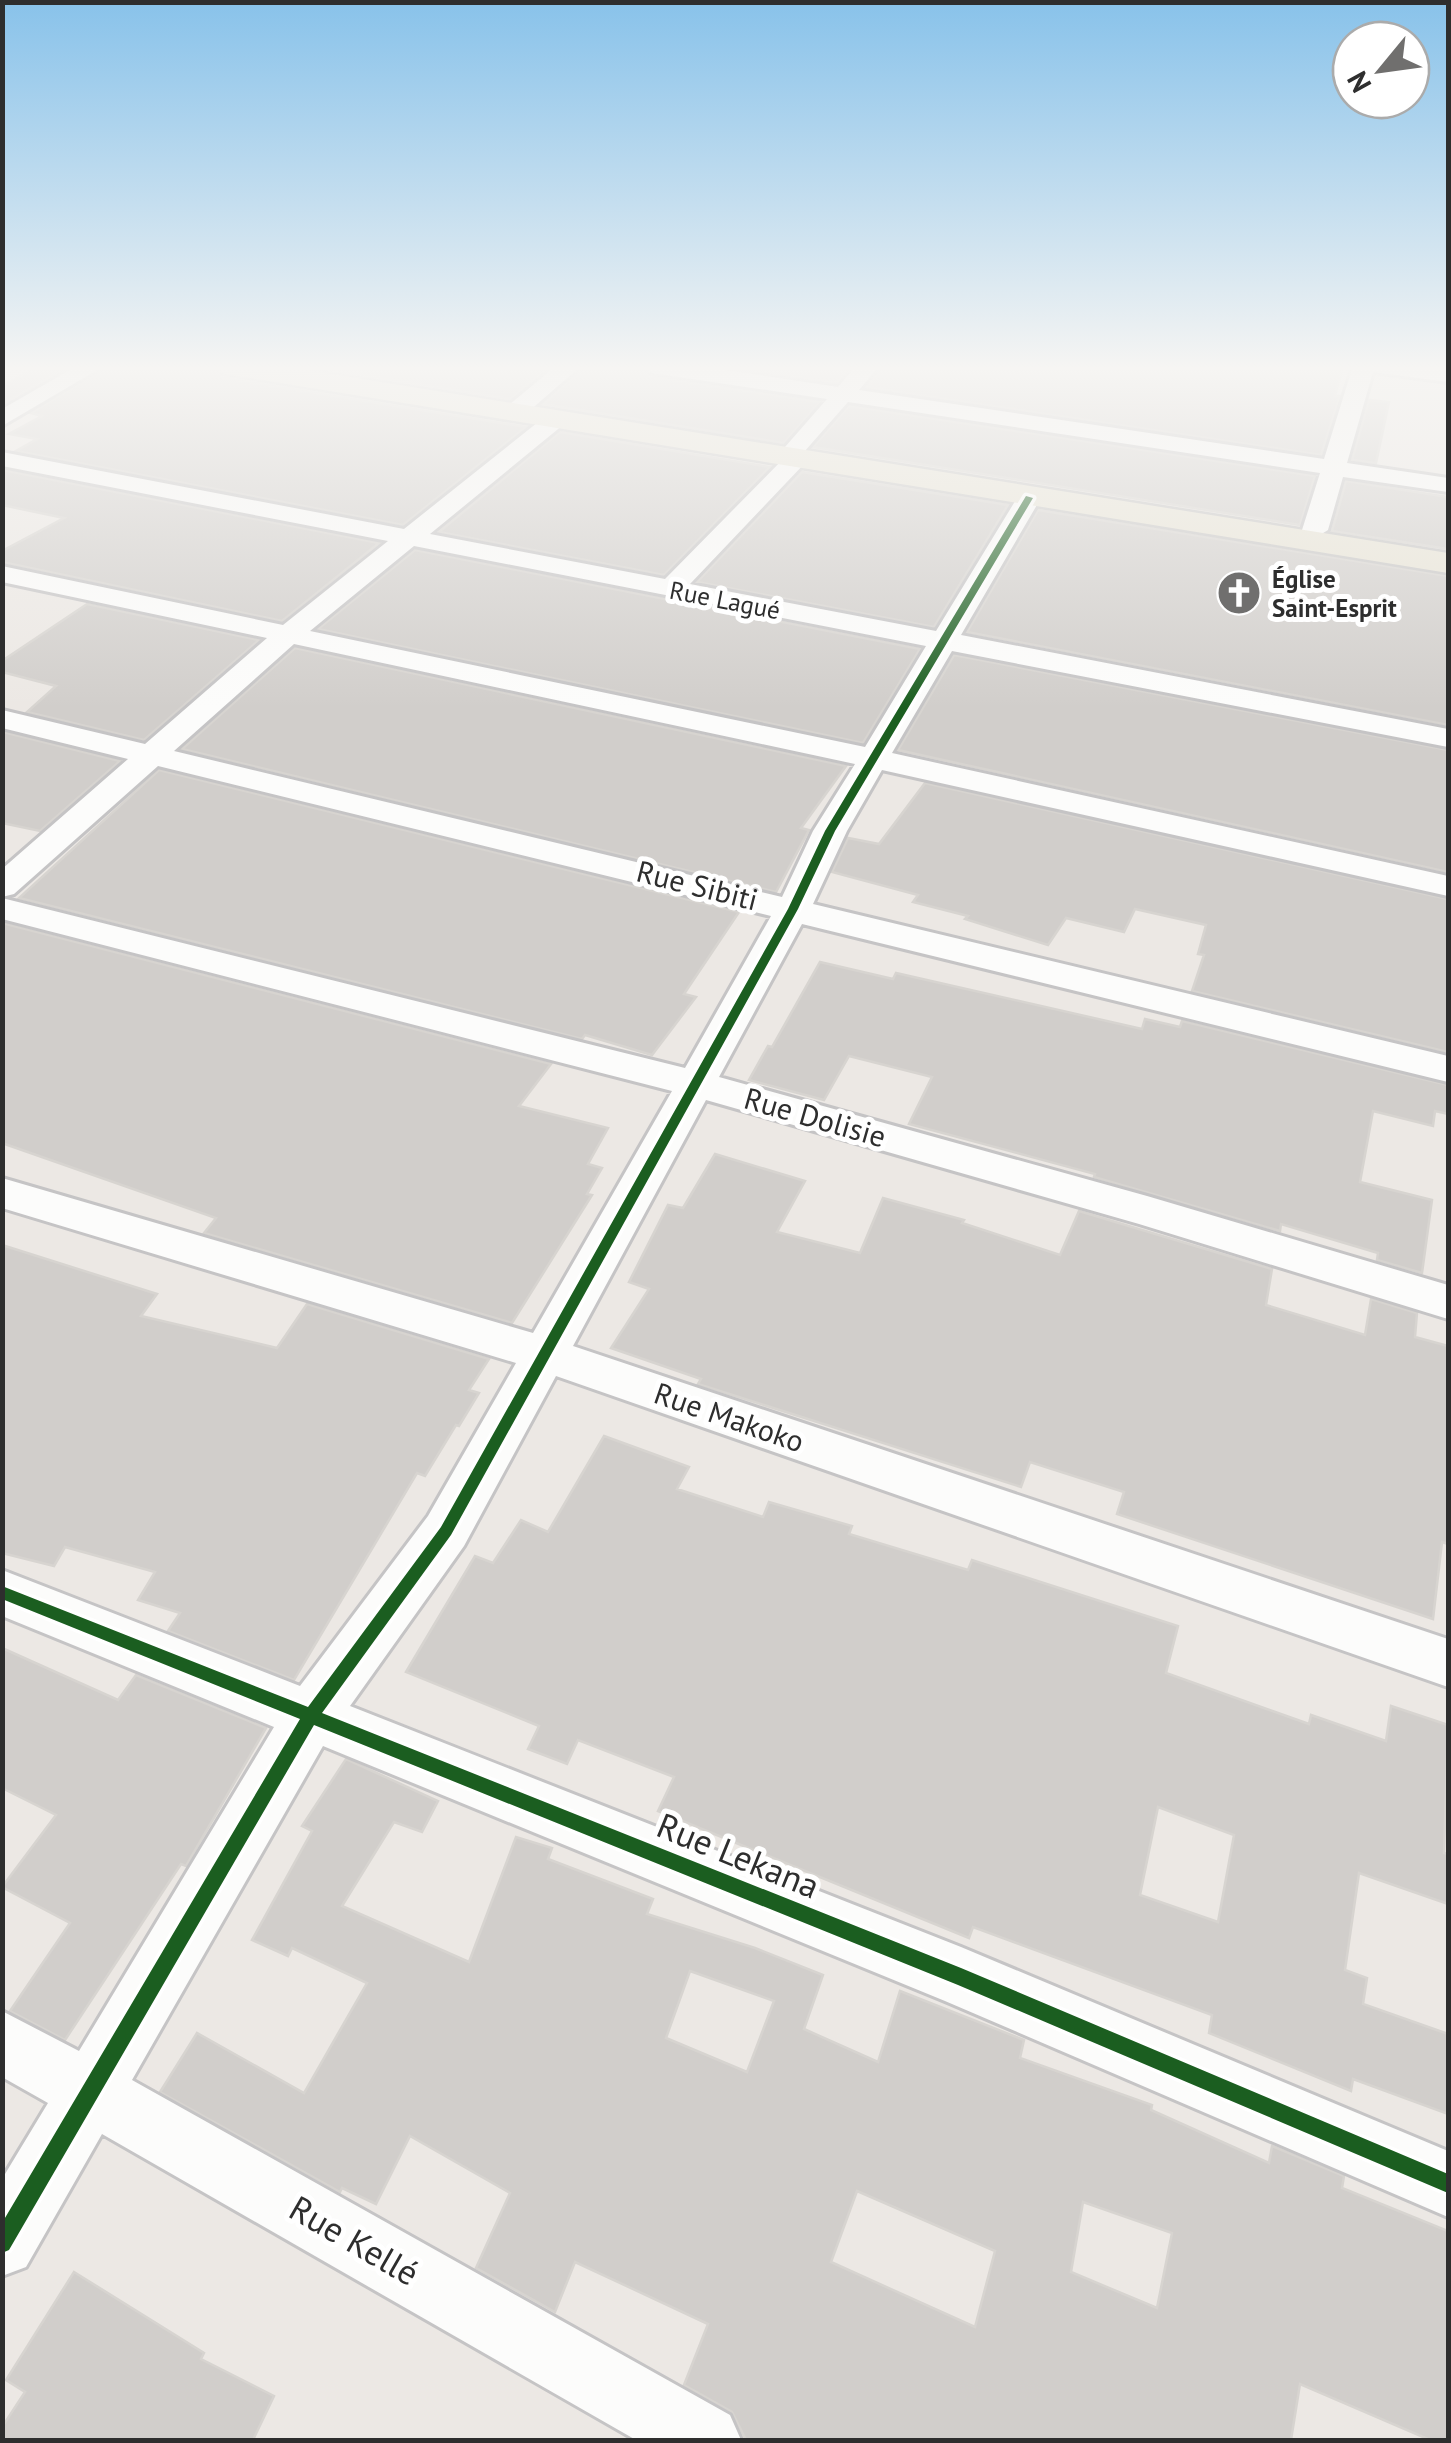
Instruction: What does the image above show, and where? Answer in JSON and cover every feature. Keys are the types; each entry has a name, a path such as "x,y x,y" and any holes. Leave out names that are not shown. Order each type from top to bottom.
{"main road":[{"path":"936,480 1448,563"},
{"path":"978,480 1448,550"}],"street":[{"name":"Rue Lagué","path":"113,480 1448,738"},
{"path":"2,886 290,634 479,480"},
{"path":"670,589 772,480"},
{"path":"1314,530 1330,480"},
{"path":"1405,480 1448,486"},
{"path":"2,2243 310,1718 446,1531 793,909 830,831 1029,498"},
{"path":"2,574 872,758 1448,886"},
{"name":"Rue Sibiti","path":"2,719 1448,1069"},
{"name":"Rue Dolisie","path":"2,908 694,1083 1146,1210 1448,1302"},
{"name":"Rue Makoko","path":"2,1192 547,1355 1448,1663"},
{"name":"Rue Lekana","path":"2,1592 960,1977 1448,2184"},
{"name":"Rue Kellé","path":"2,2042 705,2440"}],"building":[{"path":"2,480 54,480 379,543 282,621 2,562 2,551 64,518 2,505"},
{"path":"168,480 459,480 403,525"},
{"path":"502,480 757,480 664,575 439,532"},
{"path":"794,480 852,480 1008,505 934,627 697,582"},
{"path":"1019,480 1314,480 1300,525"},
{"path":"1346,481 1448,497 1448,549 1332,531"},
{"path":"1038,510 1448,576 1448,725 967,632"},
{"path":"415,550 920,649 863,743 318,629"},
{"path":"87,604 259,640 144,740 27,712 56,686 2,672 2,661"},
{"path":"295,648 846,766 801,828 809,830 776,892 182,749"},
{"path":"954,655 1448,750 1448,872 898,750"},
{"path":"2,733 120,761 40,831 2,823"},
{"path":"159,770 739,912 684,994 696,997 652,1055 585,1035 582,1039 19,898"},
{"path":"925,783 1448,899 1448,1052 1192,991 1204,955 1198,954 1206,925 1135,909 1124,932 1066,918 1048,945 965,919 968,916 913,902 918,895 832,872 848,838 879,844"},
{"path":"2,923 551,1064 519,1106 608,1128 588,1164 602,1168 587,1194 592,1195 512,1323 204,1233 216,1218 2,1143"},
{"path":"820,962 893,979 896,973 1142,1029 1145,1019 1180,1027 1182,1021 1448,1085 1448,1114 1435,1111 1433,1126 1373,1111 1360,1182 1432,1200 1422,1273 1377,1260 1378,1253 1281,1224 1280,1231 1094,1177 1095,1174 909,1124 932,1077 849,1056 824,1100 749,1080"},
{"path":"715,1154 805,1181 777,1232 860,1253 883,1198 964,1220 962,1223 1060,1255 1079,1211 1272,1269 1266,1305 1365,1335 1371,1299 1417,1313 1415,1337 1448,1346 1448,1544 1442,1542 1433,1619 1117,1514 1124,1492 1030,1462 1021,1487 698,1384 701,1379 611,1348 649,1289 629,1282 668,1205 683,1208"},
{"path":"2,1245 157,1294 141,1316 277,1348 307,1304 489,1359 469,1390 479,1393 459,1426 456,1425 425,1476 417,1473 294,1680 168,1631 180,1613 138,1600 155,1572 65,1547 54,1566 2,1553"},
{"path":"604,1436 689,1467 677,1489 763,1517 769,1502 852,1526 849,1534 968,1570 972,1560 1178,1626 1166,1673 1309,1724 1311,1715 1386,1741 1391,1706 1448,1725 1444,1853 1448,1854 1448,1904 1359,1873 1345,1970 1367,1978 1363,2004 1448,2034 1448,2114 1353,2079 1351,2091 1209,2033 1212,2015 973,1927 969,1938 658,1811 674,1777 578,1740 567,1764 528,1749 539,1726 406,1672 475,1556 493,1563 521,1520 548,1532","holes":["1158,1807 1234,1835 1218,1922 1140,1895"]},
{"path":"2,1648 118,1700 136,1675 266,1728 186,1866 181,1864 65,2040 10,2011 70,1923 2,1887 56,1815 2,1788"},
{"path":"346,1759 438,1801 422,1832 394,1822 342,1906 469,1962 516,1837 552,1848 548,1859 653,1899 647,1914 755,1948 823,1975 804,2029 878,2062 900,1991 1024,2040 1020,2058 1152,2105 1151,2110 1269,2163 1272,2146 1277,2148 1344,2176 1342,2188 1448,2231 1448,2440 1430,2440 1300,2384 1291,2440 746,2440 732,2412 684,2385 708,2324 575,2262 555,2312 476,2268 510,2193 410,2136 376,2204 342,2188 340,2192 160,2092 197,2033 304,2093 367,1983 292,1948 288,1956 252,1940 312,1831 302,1826","holes":["690,1971 774,2001 747,2072 666,2038","857,2191 995,2251 975,2327 831,2262","1083,2202 1172,2233 1157,2308 1071,2272"]},
{"path":"74,2272 204,2353 201,2359 274,2396 253,2440 2,2440 2,2427 25,2392 6,2380"}],"cycle path":[{"path":"2,2243 310,1717 446,1531 793,909 830,831 1029,498"},
{"path":"2,1592 961,1977 1448,2184"}],"place":[{"name":"Église Saint-Esprit","path":"1239,593"}]}
